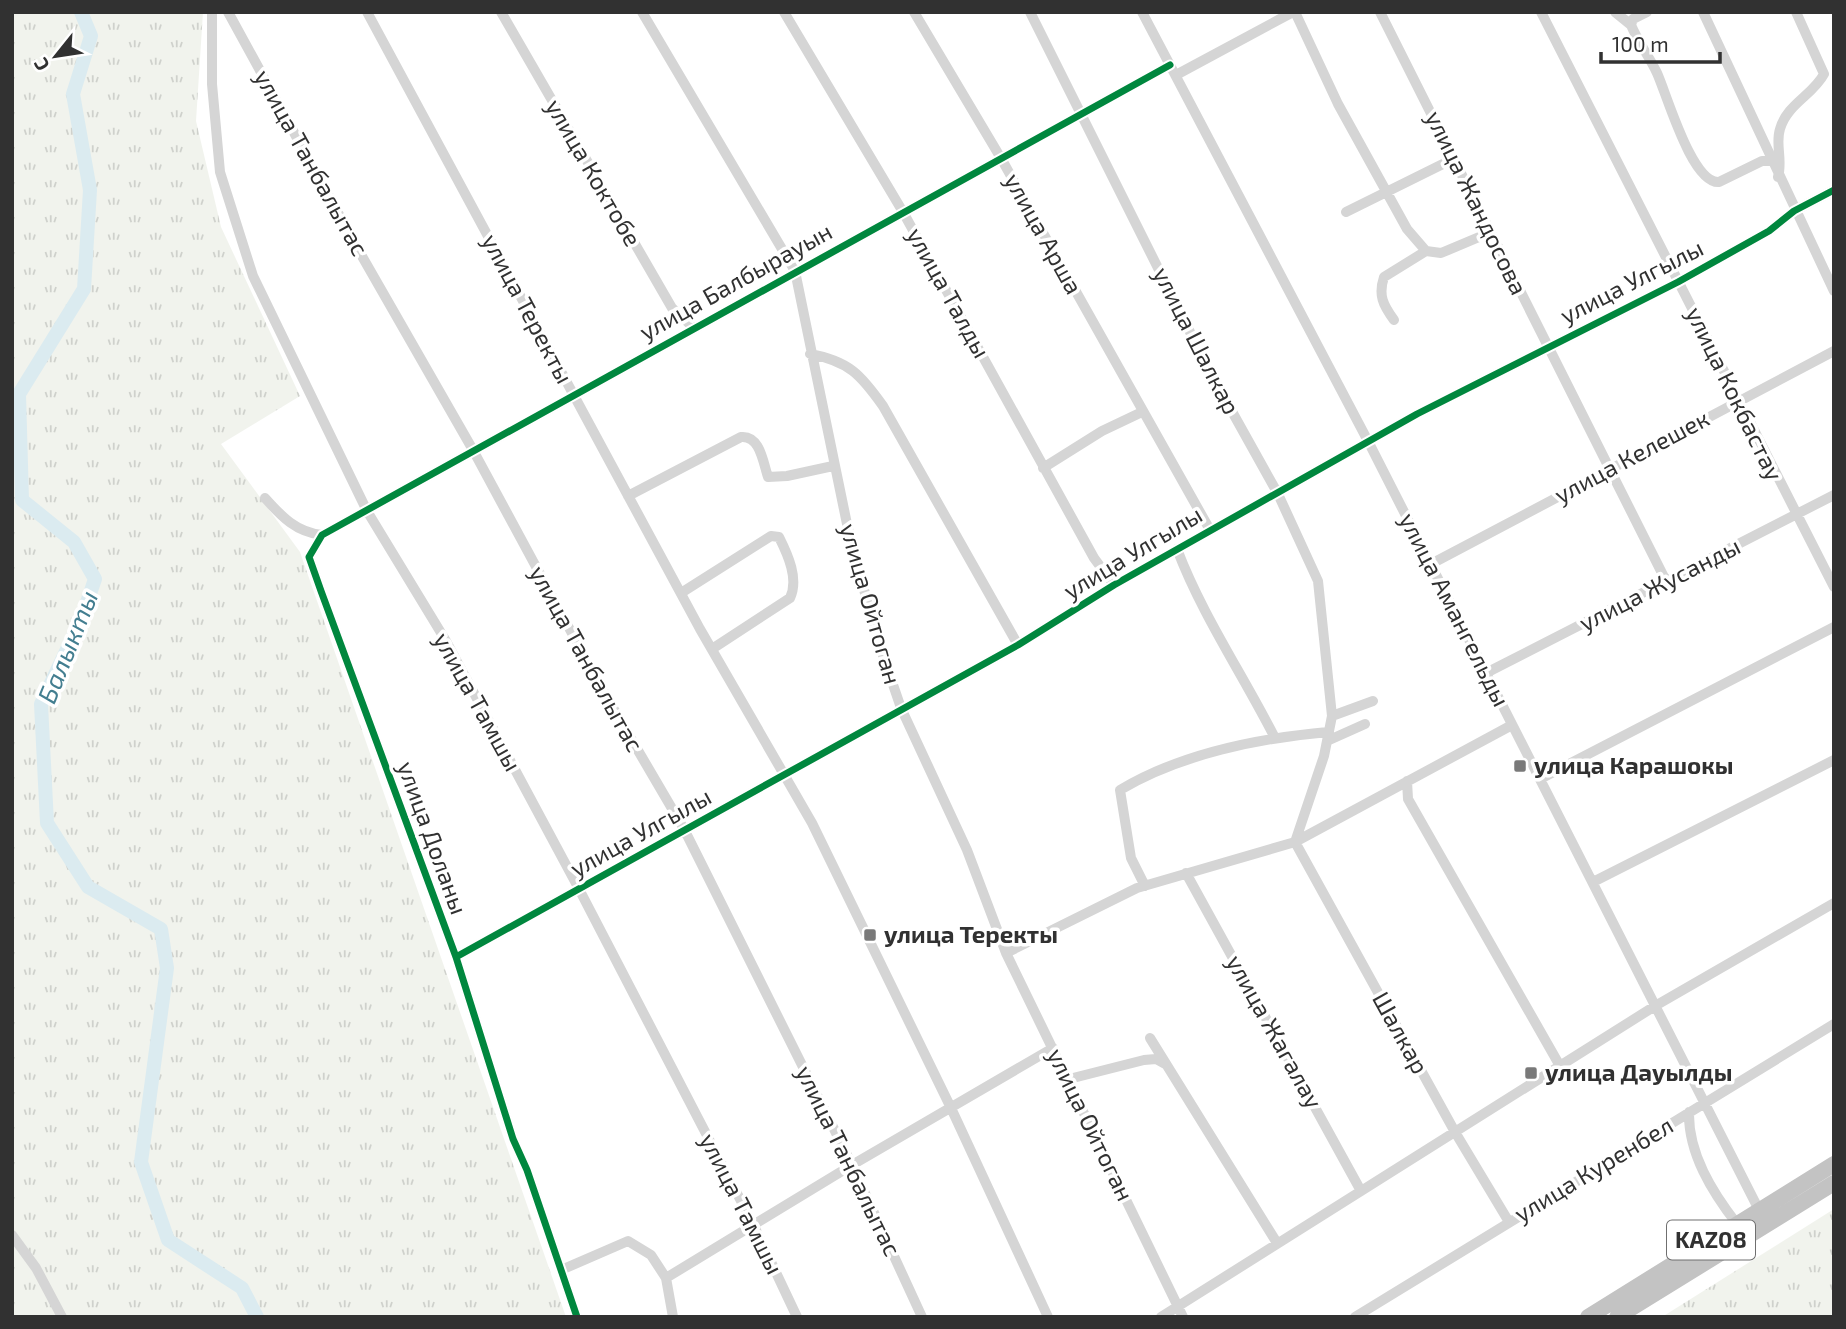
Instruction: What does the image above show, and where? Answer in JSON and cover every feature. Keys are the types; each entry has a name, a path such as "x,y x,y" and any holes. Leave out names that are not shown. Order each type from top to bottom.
{"highway":[{"name":"KAZ08","path":"1617,1317 1745,1225 1759,1210 1834,1164"},
{"name":"KAZ08","path":"1588,1317 1745,1225 1834,1183"}],"street":[{"name":"улица Тамшы","path":"212,12 212,70 220,172 253,276 368,511 446,641 579,889 754,1226 797,1317"},
{"name":"улица Танбалытас","path":"228,12 355,244 474,450 602,689 684,830 852,1165 922,1317"},
{"name":"улица Теректы","path":"367,12 681,593 783,777 812,823 951,1108 1048,1317"},
{"name":"улица Коктобе","path":"501,12 672,308 693,327"},
{"name":"улица Ойтоган","path":"642,12 795,271 833,466 875,632 901,708 967,850 1006,953 1180,1312"},
{"name":"улица Талды","path":"784,12 903,212 1094,558 1114,585"},
{"name":"улица Арша","path":"914,12 1002,159 1210,530"},
{"name":"улица Шалкар","path":"1030,12 1210,372 1278,494 1318,581 1332,716 1295,842"},
{"name":"улица Амангельды","path":"1142,12 1369,443 1759,1210"},
{"name":"улица Балбырауын","path":"323,535 693,327 1083,115 1294,12"},
{"path":"1294,12 1338,104 1407,229 1426,251"},
{"name":"улица Жандосова","path":"1380,12 1667,583"},
{"name":"улица Кокбастау","path":"1541,12 1741,400 1757,441 1834,587"},
{"path":"1615,12 1631,25 1659,76 1684,141 1704,178 1712,183 1719,182 1762,161 1771,161"},
{"path":"1631,25 1633,19 1647,12"},
{"path":"1703,12 1778,177 1834,291"},
{"path":"1778,177 1782,156 1778,131 1782,121 1795,103 1824,74 1796,12"},
{"path":"1346,212 1455,159"},
{"name":"улица Улгылы","path":"456,957 1018,645 1114,585 1417,414 1678,282 1769,231 1794,211 1834,190"},
{"path":"1394,320 1380,290 1384,277 1426,251 1441,253 1491,232"},
{"name":"улица Келешек","path":"1431,564 1834,351"},
{"path":"810,354 829,357 863,377 883,406 1018,645"},
{"path":"1043,468 1102,431 1142,412"},
{"path":"628,496 741,436 755,440 768,477 787,476 833,466"},
{"name":"улица Жусанды","path":"1486,673 1667,583 1834,495"},
{"path":"265,498 293,526 323,535"},
{"name":"улица Доланы","path":"323,535 309,557 456,957 513,1139 577,1317"},
{"path":"681,593 771,537 779,537 787,551 795,587 790,598 712,649"},
{"path":"1177,549 1198,601 1239,669 1275,738"},
{"path":"1540,779 1834,627"},
{"path":"1332,716 1373,701"},
{"path":"1145,886 1131,858 1120,790 1142,777 1190,758 1275,738 1328,737 1365,724"},
{"path":"1006,953 1145,886 1295,842 1513,724"},
{"path":"1593,882 1834,760"},
{"path":"1407,781 1408,799 1560,1066"},
{"name":"Шалкар","path":"1295,842 1455,1132 1509,1222"},
{"name":"улица Жагалау","path":"1186,873 1361,1191"},
{"path":"1161,1317 1180,1312 1277,1243 1655,1006 1834,903"},
{"name":"улица Куренбел","path":"1355,1317 1834,1024"},
{"path":"1150,1038 1277,1243"},
{"path":"666,1278 852,1165 1053,1048"},
{"path":"1069,1079 1144,1060 1156,1059 1168,1066"},
{"path":"1689,1112 1691,1142 1711,1187 1745,1225"},
{"path":"12,1235 36,1268 62,1317"},
{"path":"561,1270 628,1241 651,1255 666,1278 673,1317"}],"green space":[{"path":"12,12 203,12 196,121 221,227 300,396 221,444 300,552 566,1317 12,1317"},
{"path":"1834,1209 1834,1317 1662,1317"}],"waterway":[{"name":"Балыкты","path":"81,12 91,36 73,94 90,190 84,289 19,394 22,500 74,542 95,579 81,620 41,704 47,823 88,887 161,929 167,968 141,1162 168,1240 242,1288 257,1317"}],"cycle path":[{"path":"577,1317 527,1170 513,1139 456,957 309,557 322,535 1170,65"},
{"path":"456,957 1018,645 1114,585 1417,414 1678,282 1769,231 1794,211 1834,190"}],"place":[{"name":"улица Карашокы","path":"1520,766"},
{"name":"улица Теректы","path":"870,935"},
{"name":"улица Дауылды","path":"1531,1073"}]}
